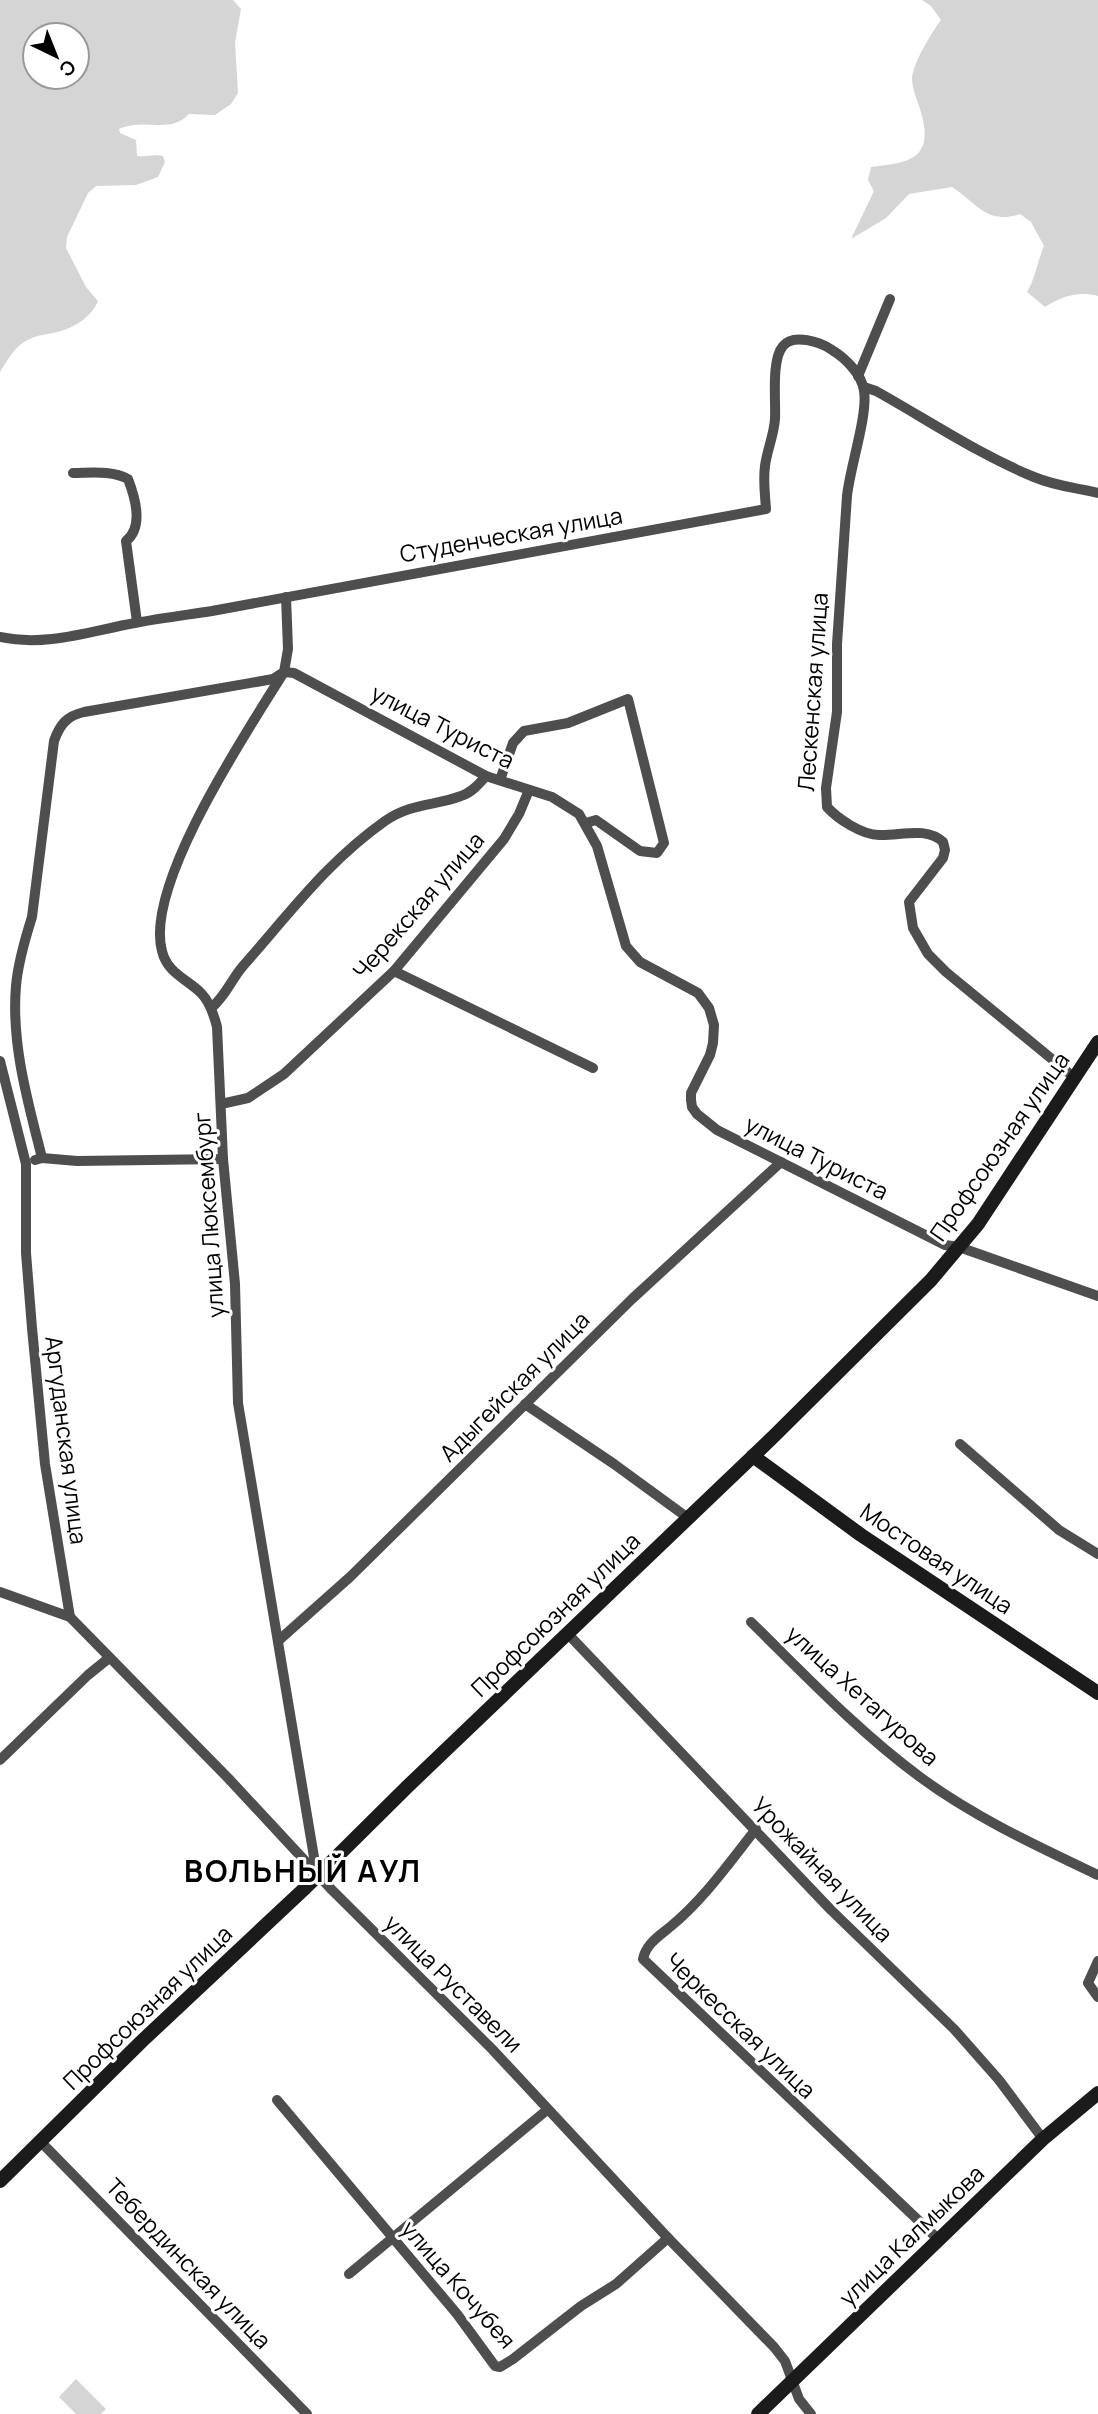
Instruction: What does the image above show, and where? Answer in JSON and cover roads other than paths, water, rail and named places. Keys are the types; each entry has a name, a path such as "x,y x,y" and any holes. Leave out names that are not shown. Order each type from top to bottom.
{"street":[{"path":"890,299 861,382 985,455 1034,478 1098,493"},
{"name":"Студенческая улица","path":"0,637 20,641 44,641 765,509 765,464 775,421 775,388 780,348 787,342 800,340 825,345 842,356 861,382"},
{"name":"Лескенская улица","path":"861,382 864,406 849,473 837,644 836,712 825,788 827,807 837,816 872,834 927,834 943,842 943,858 909,902 911,919 919,941 946,972 1075,1078"},
{"path":"73,473 99,473 128,479 136,524 134,534 126,541 137,622"},
{"path":"286,597 288,649 284,672 203,808 168,887 160,916 161,948 167,963 175,973 203,995 211,1008 223,998 241,969 315,881 343,854 398,813 461,796 474,789 486,776"},
{"path":"42,1158 20,1058 16,1031 16,986 36,894 45,802 56,733 64,721 73,715 273,679 284,672"},
{"name":"улица Туриста","path":"284,672 294,673 486,776 552,797 579,814 586,823 606,872 625,946 640,962 698,993 706,1002 713,1018 710,1055 691,1093 692,1107 710,1126 945,1245 959,1247 1098,1296"},
{"path":"500,780 513,743 524,731 568,723 628,699 664,843 657,853 646,854 596,820 586,823"},
{"name":"Черекская улица","path":"221,1104 248,1098 284,1074 394,971 504,839 529,790"},
{"path":"394,971 593,1069"},
{"name":"улица Люксембург","path":"211,1008 217,1027 223,1159 235,1284 238,1403 317,1875"},
{"name":"Профсоюзная улица","path":"0,2181 894,1318 959,1247 997,1196 1098,1042"},
{"name":"Аргуданская улица","path":"0,1061 26,1164 26,1253 45,1464 70,1617"},
{"path":"26,1164 42,1158 78,1161 223,1159"},
{"name":"Адыгейская улица","path":"278,1641 330,1596 642,1289 781,1162"},
{"path":"525,1404 688,1518"},
{"path":"960,1444 1059,1530 1098,1554"},
{"name":"Мостовая улица","path":"753,1456 861,1535 1098,1693"},
{"name":"улица Руставели","path":"0,1592 70,1617 229,1779 317,1875 492,2049 774,2347 785,2361 799,2399 811,2414"},
{"name":"улица Хетагурова","path":"751,1622 853,1721 921,1778 1020,1838 1098,1875"},
{"name":"Урожайная улица","path":"567,1633 831,1910 954,2029 999,2080 1043,2139"},
{"path":"0,1760 109,1658"},
{"name":"Черкесская улица","path":"755,1829 705,1894 655,1939 645,1950 643,1959 939,2240"},
{"path":"1098,1961 1088,1983 1098,1997"},
{"name":"улица Калмыкова","path":"758,2414 1043,2139 1098,2093"},
{"name":"улица Кочубея","path":"277,2100 464,2323 495,2366 500,2367 615,2284 668,2238"},
{"path":"349,2274 547,2110"},
{"name":"Тебердинская улица","path":"40,2141 307,2414"}],"district":[{"name":"ВОЛЬНЫЙ АУЛ","path":"303,1870"}]}
